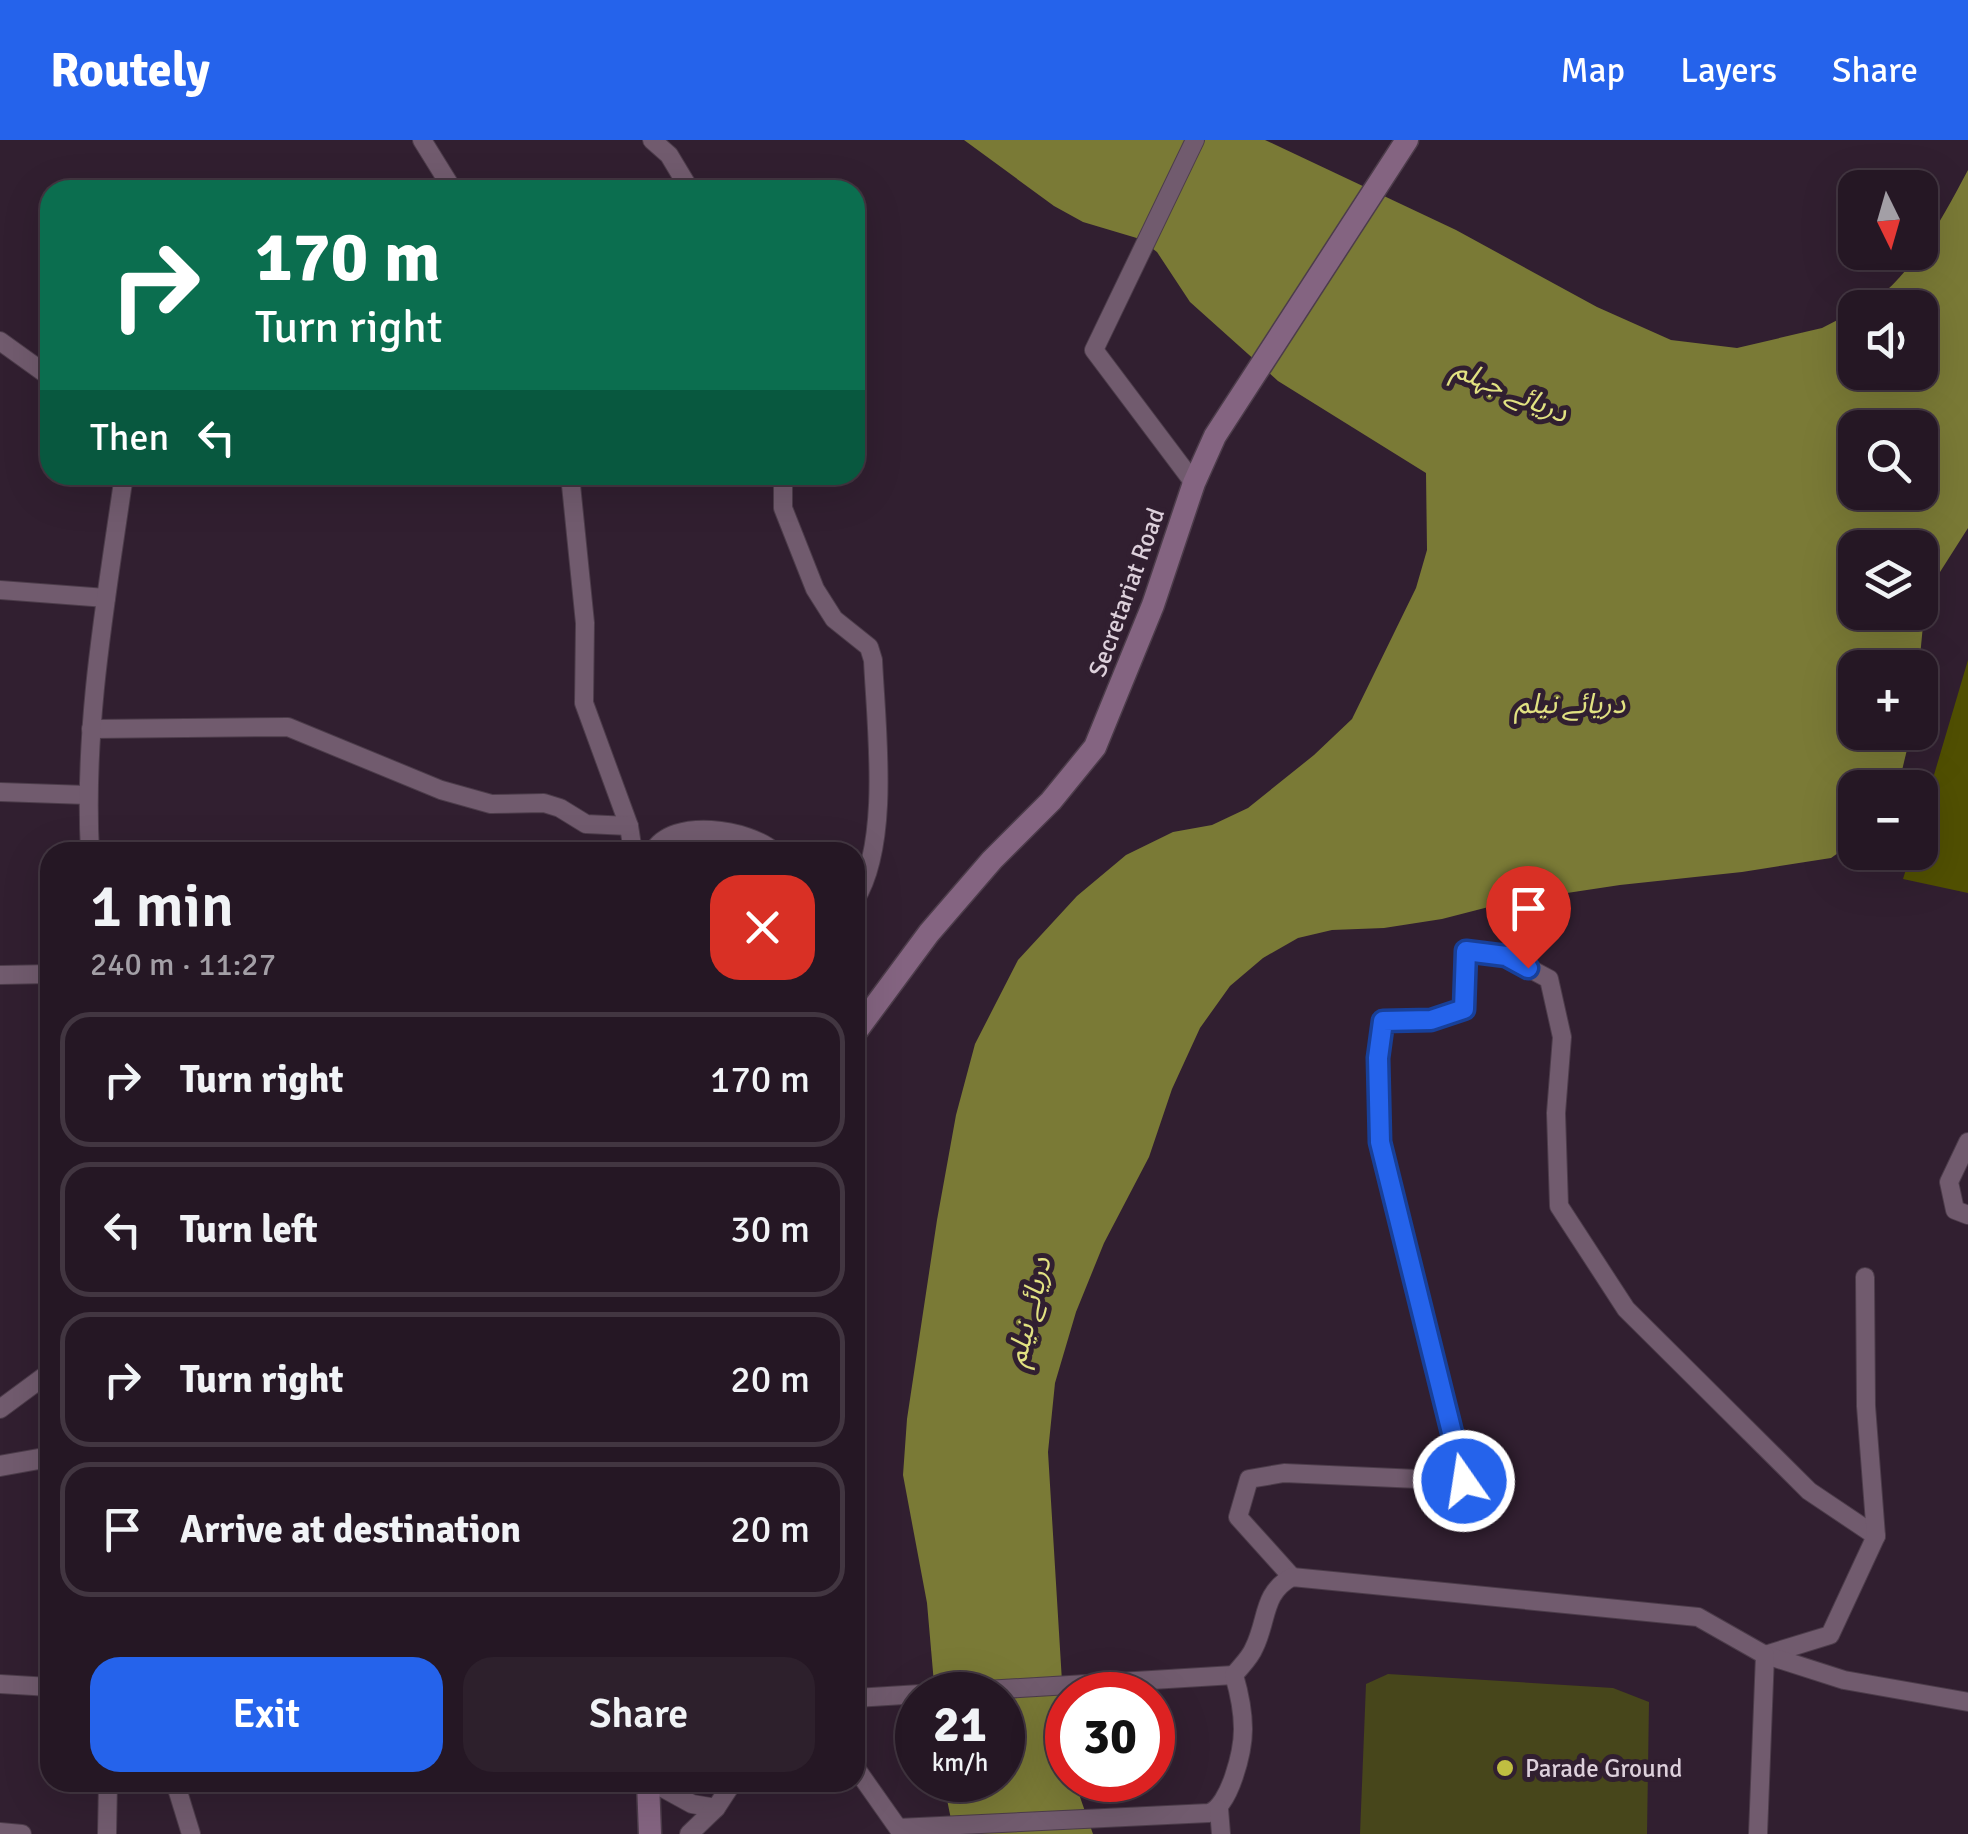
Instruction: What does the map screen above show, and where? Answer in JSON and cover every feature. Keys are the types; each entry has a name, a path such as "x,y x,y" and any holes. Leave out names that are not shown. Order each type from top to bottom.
{"main road":[{"name":"Secretariat Road","path":"865,1019 929,933 992,860 1051,801 1095,747 1215,436 1407,140"},
{"path":"650,1792 650,1834"}],"street":[{"path":"422,140 447,180"},
{"path":"652,140 668,155 684,180"},
{"path":"1194,140 1094,350 1194,484"},
{"path":"0,341 40,369"},
{"path":"89,842 86,795 91,728 123,485"},
{"path":"571,485 585,622 584,703 631,842"},
{"path":"783,485 783,508 815,589 834,619 869,647 873,660 878,772 874,839 865,885"},
{"path":"0,590 106,598"},
{"path":"91,728 288,728 441,790 491,804 544,803 586,824 629,826"},
{"path":"0,792 86,795"},
{"path":"662,842 682,832 728,832 756,842"},
{"path":"1292,1577 1238,1517 1249,1479 1284,1473 1464,1481 1380,1142 1378,1058 1383,1021 1431,1020 1464,1009 1466,951 1506,956 1548,979 1562,1037 1556,1113 1559,1206 1626,1309 1810,1491 1876,1536"},
{"path":"0,975 40,974"},
{"path":"1968,1142 1949,1182 1955,1210 1968,1214"},
{"path":"1765,1655 1830,1635 1876,1536 1866,1406 1865,1278"},
{"path":"0,1409 40,1379"},
{"path":"0,1466 40,1458"},
{"path":"865,1697 1234,1675 1253,1652 1270,1596 1278,1584 1292,1577 1698,1618 1765,1655 1844,1680 1968,1702"},
{"path":"1758,1834 1765,1655"},
{"path":"1221,1834 1220,1810 1227,1798 1244,1733 1234,1675"},
{"path":"0,1684 40,1686"},
{"path":"865,1781 901,1830 1220,1810"},
{"path":"107,1834 108,1792"},
{"path":"177,1792 191,1834"},
{"path":"669,1792 692,1804 716,1808"},
{"path":"689,1834 726,1792"},
{"path":"0,1832 22,1834"}],"shaded area":[{"path":"1968,660 1968,893 1903,879 1906,870 1938,870 1935,770"},
{"name":"Parade Ground","path":"1388,1674 1613,1688 1649,1702 1647,1834 1360,1834 1366,1684"}],"water":[{"name":"دریائے نیلم","path":"964,140 1265,140 1456,230 1597,307 1671,340 1737,348 1822,328 1838,320 1838,390 1938,390 1938,290 1886,290 1906,270 1938,270 1938,223 1968,170 1968,528 1938,575 1938,530 1838,530 1838,630 1923,630 1921,650 1838,650 1838,750 1907,750 1902,770 1838,770 1838,853 1831,858 1508,902 1442,919 1384,928 1332,930 1298,938 1263,958 1230,986 1200,1028 1172,1089 1149,1157 1104,1243 1076,1312 1055,1383 1048,1452 1061,1672 1045,1672 1045,1802 1082,1802 1093,1834 954,1834 947,1802 1025,1802 1025,1672 933,1672 927,1603 903,1475 907,1419 937,1220 956,1115 975,1044 1018,960 1077,896 1126,855 1173,832 1212,825 1248,808 1352,719 1416,588 1427,550 1426,473 1278,381 1190,302 1157,252 1140,239 1083,222 1054,206"}],"place":[{"name":"Parade Ground","path":"1505,1768"}],"route":[{"path":"1464,1481 1380,1142 1378,1058 1383,1021 1431,1020 1464,1009 1466,951 1506,956 1528,968"}],"water label":[{"name":"دریائے جہلم","path":"1511,390"}]}
